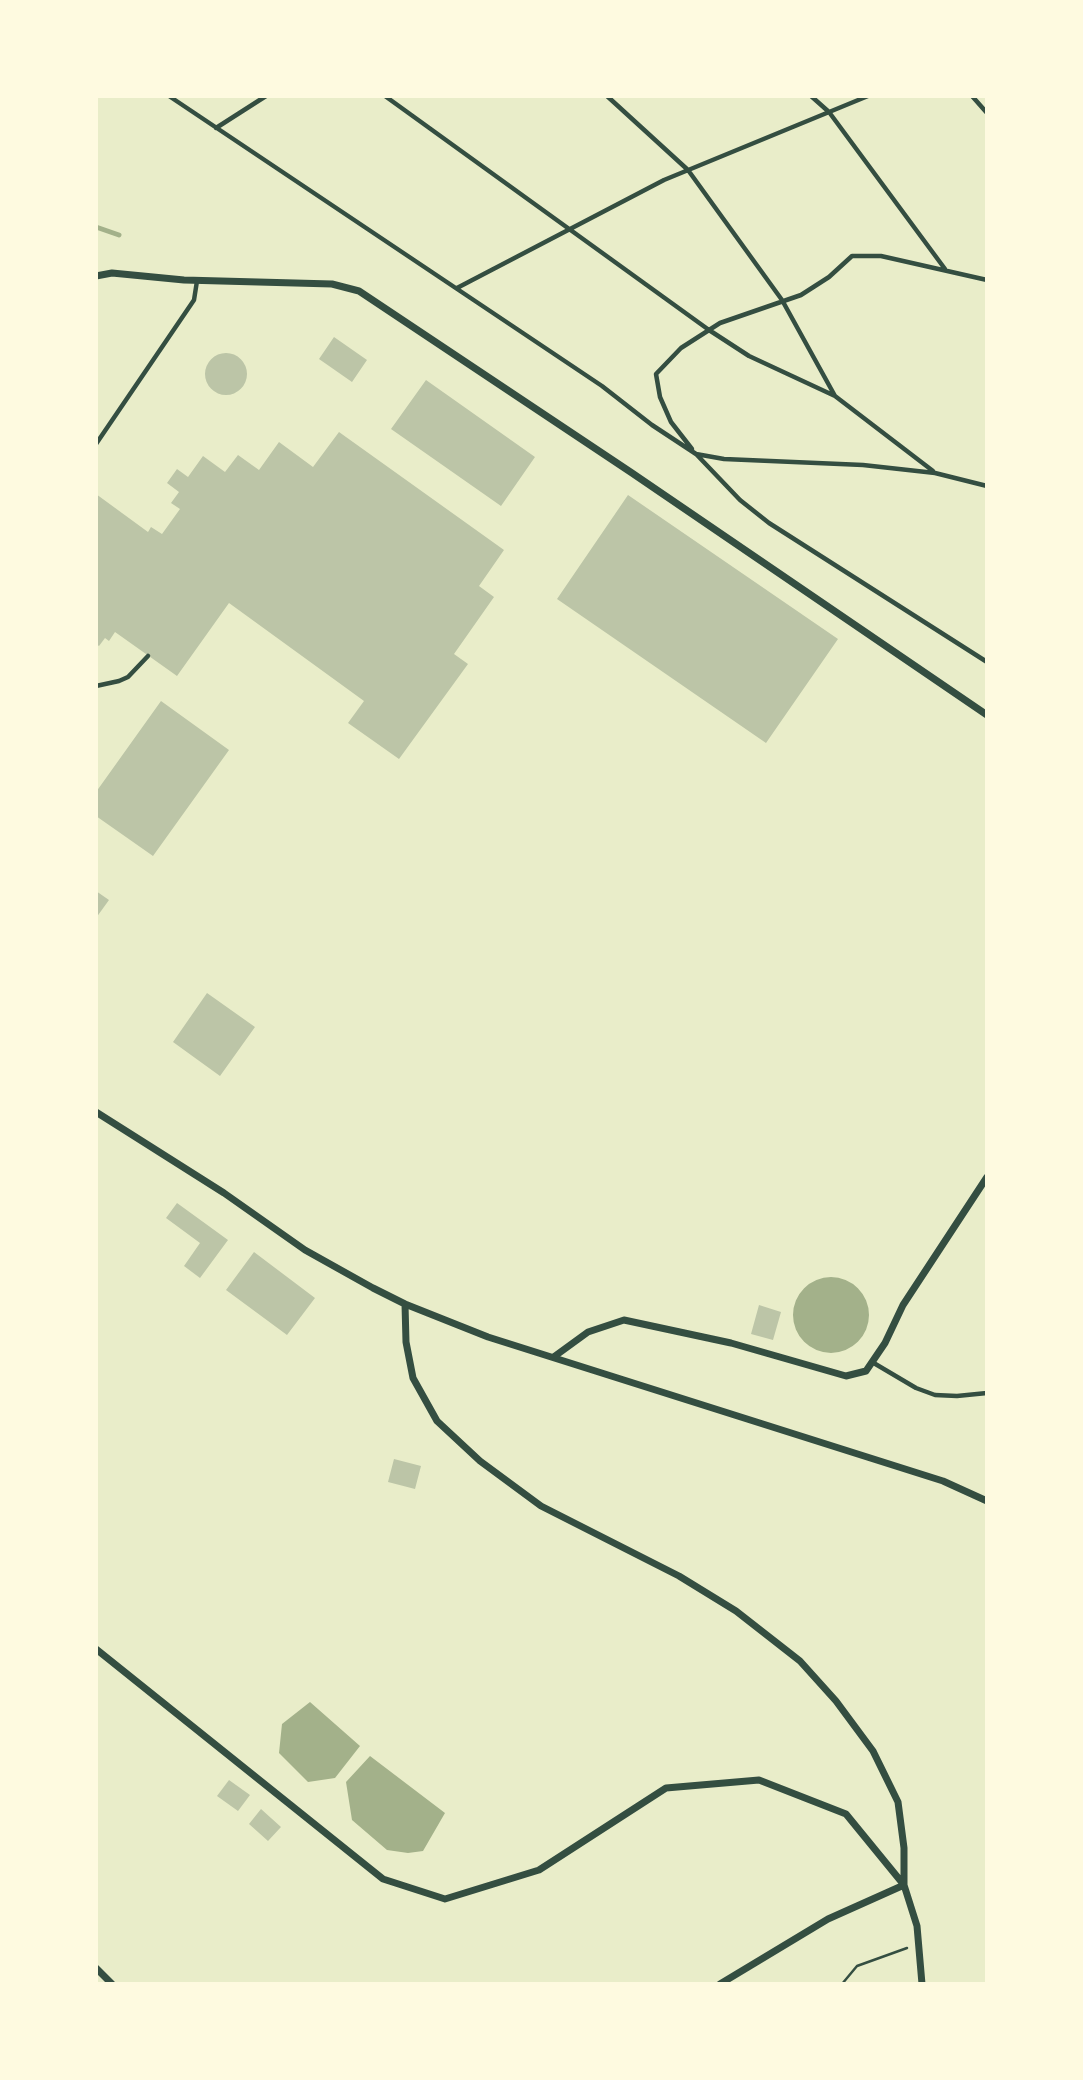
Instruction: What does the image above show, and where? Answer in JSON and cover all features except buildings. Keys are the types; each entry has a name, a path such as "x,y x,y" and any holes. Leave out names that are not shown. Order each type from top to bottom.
{"street":[{"path":"96,276 112,273 197,281 331,284 359,291 987,715"},
{"path":"96,1112 224,1193 306,1250 405,1304 488,1336 943,1480 987,1501"},
{"path":"555,1356 588,1332 624,1320 731,1343 846,1376 866,1371 885,1343 904,1305 987,1177"},
{"path":"405,1304 413,1378 437,1421 480,1461 541,1506 679,1576 736,1611 800,1661 836,1700 873,1751 898,1802 904,1848 904,1885 917,1926 922,1984"},
{"path":"96,1649 383,1879 445,1899 539,1870 666,1788 759,1780 846,1814 904,1885"},
{"path":"720,1984 828,1919 904,1885"},
{"path":"96,1968 111,1984"}],"lane":[{"path":"169,96 603,386 652,425 696,454 724,459 863,465 935,472 987,486"},
{"path":"216,128 266,96"},
{"path":"385,96 709,330 749,356 835,396 935,472"},
{"path":"607,96 688,170 782,300 835,396"},
{"path":"811,96 829,112 945,270"},
{"path":"457,289 664,180 868,96"},
{"path":"972,96 987,113"},
{"path":"987,279 881,256 852,256 829,277 801,295 720,323 681,348 656,374 660,397 671,422 696,454 740,500 769,523 987,662"},
{"path":"96,444 194,300 197,281"},
{"path":"96,685 128,677 148,656"},
{"path":"872,1362 916,1388 935,1395 966,1396 987,1393"}],"path":[{"path":"842,1984 856,1966 919,1944"}],"shaded area":[{"path":"831,1277 846,1280 858,1288 866,1300 869,1315 866,1330 858,1342 846,1350 831,1353 816,1350 804,1342 796,1330 793,1315 796,1300 804,1288 816,1280"},
{"path":"310,1702 360,1746 335,1778 308,1782 279,1753 282,1724"},
{"path":"370,1756 445,1813 423,1851 408,1853 387,1850 352,1820 346,1782"}],"waterway":[{"path":"96,227 119,235"}]}
